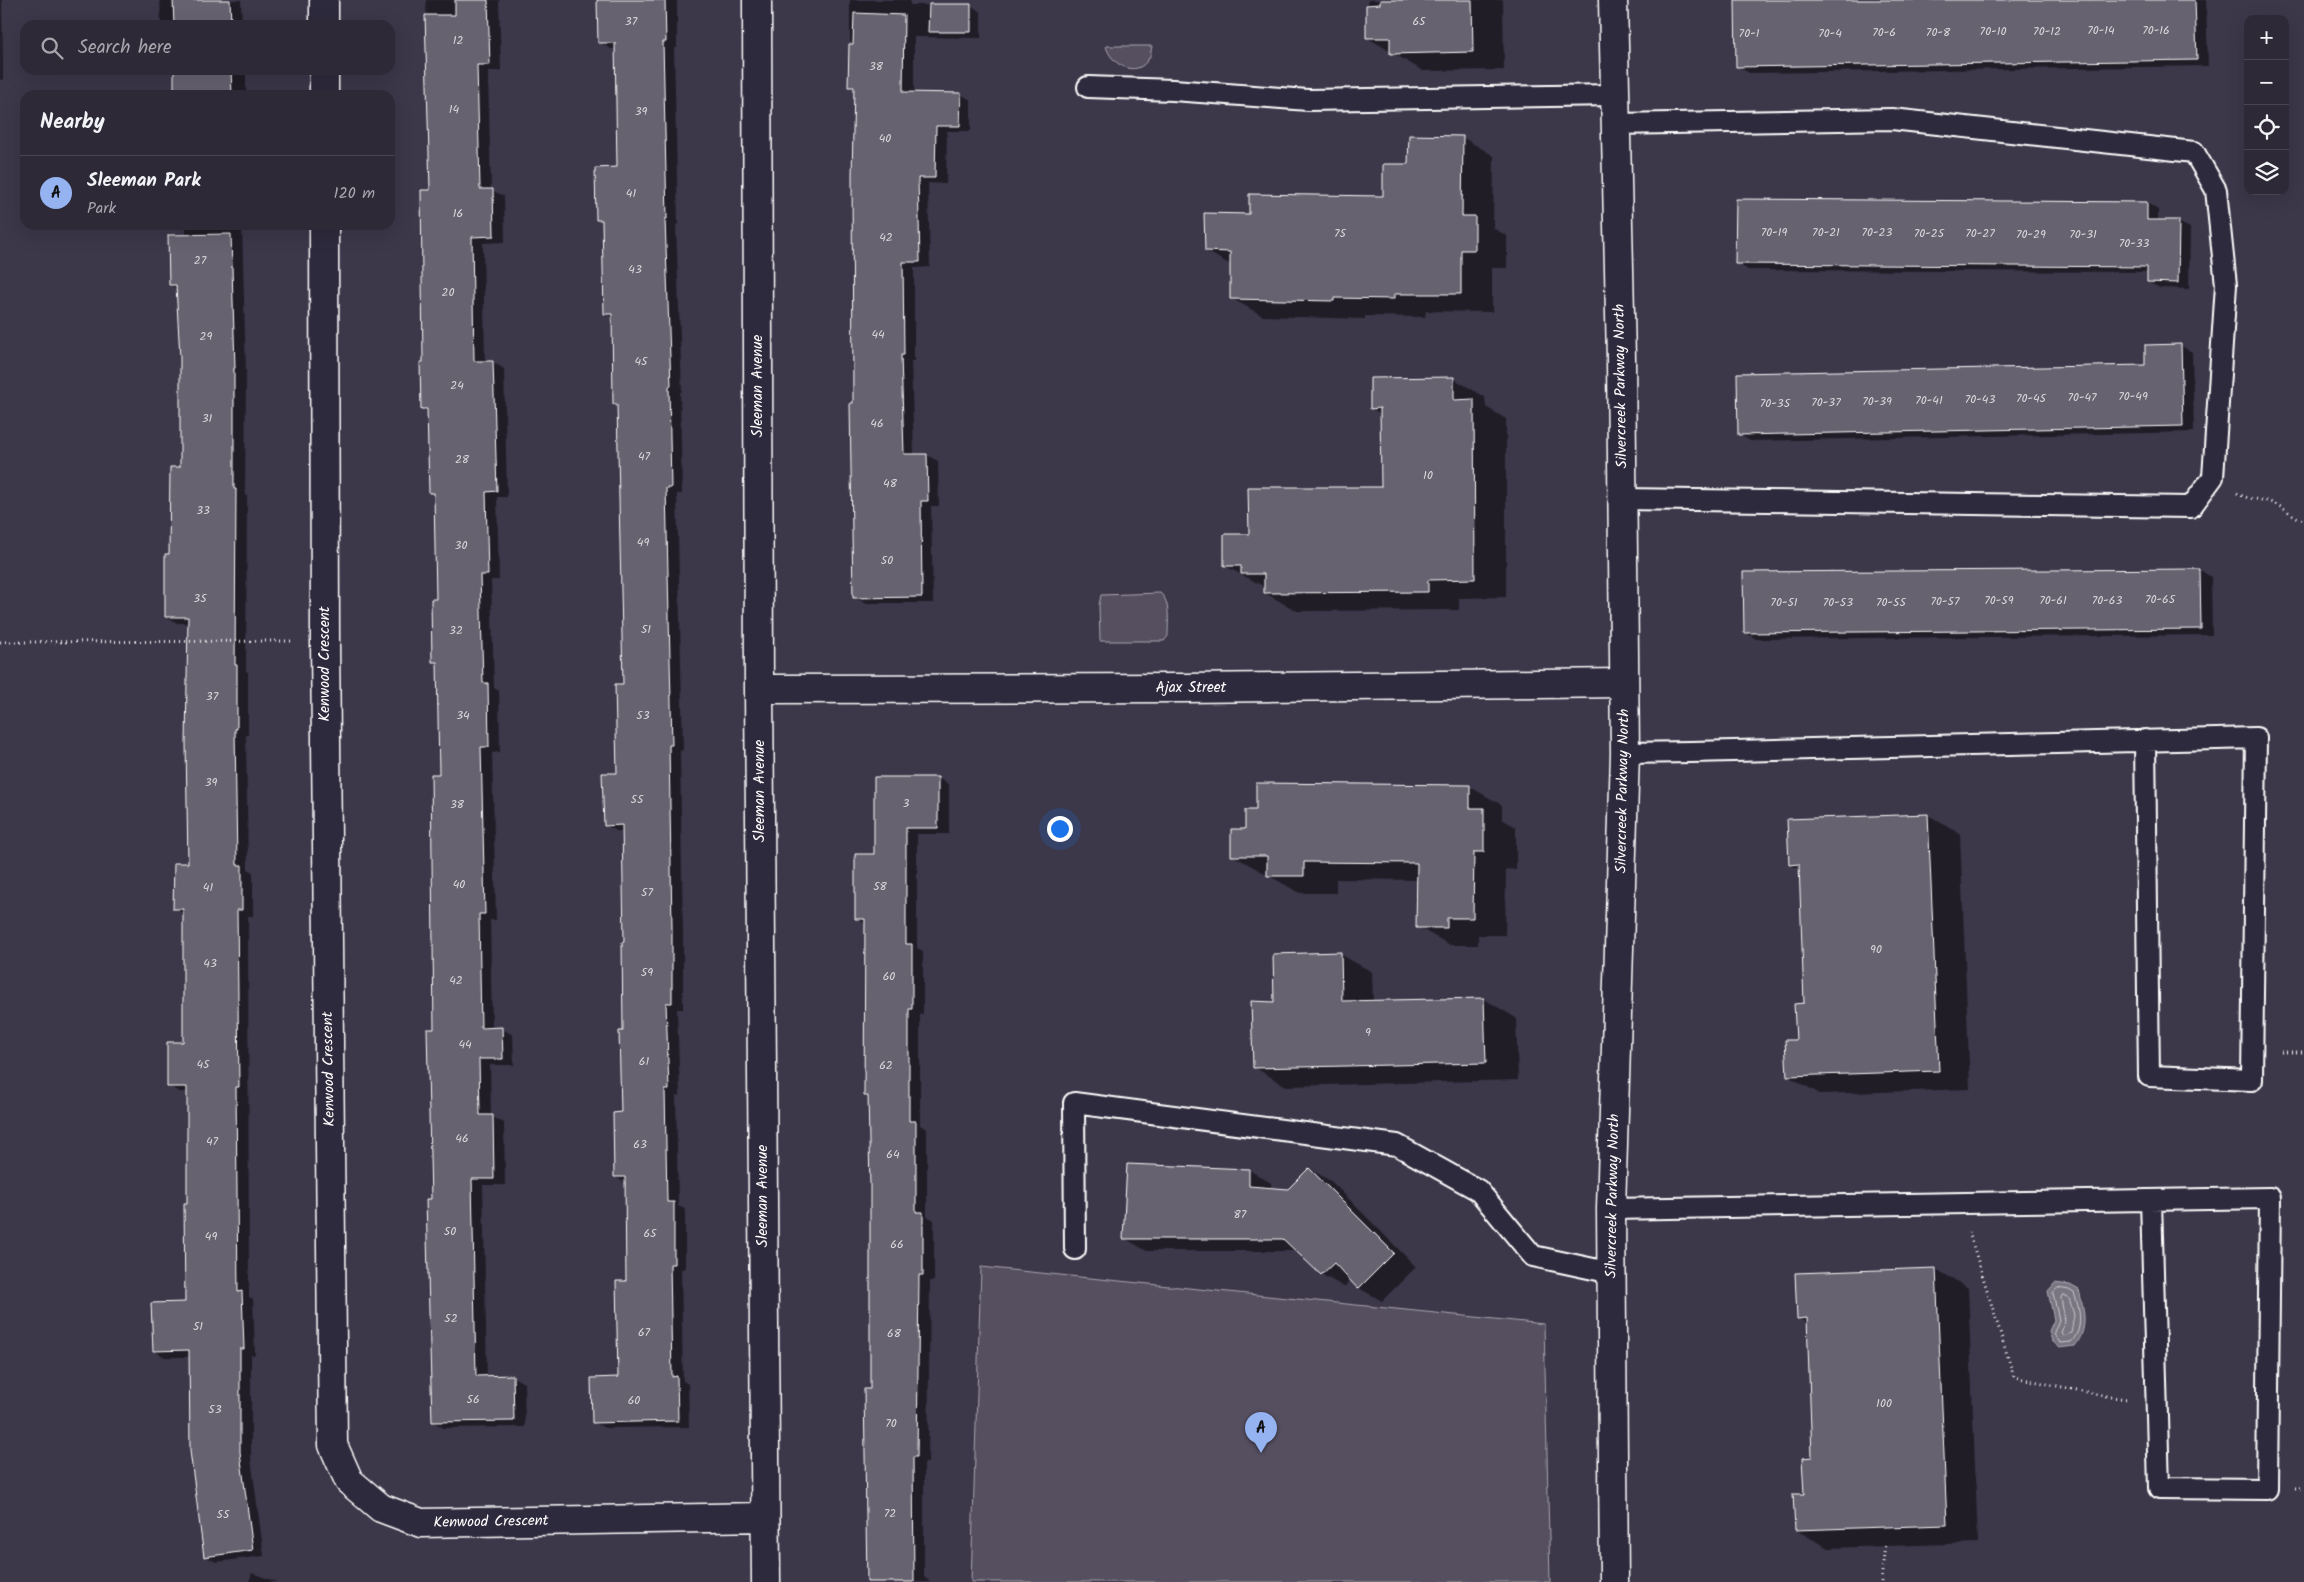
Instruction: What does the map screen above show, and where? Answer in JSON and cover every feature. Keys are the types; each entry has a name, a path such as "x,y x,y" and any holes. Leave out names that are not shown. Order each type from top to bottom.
{"street":[{"path":"324,0 324,20"},
{"name":"Sleeman Avenue","path":"757,0 759,689 766,1582"},
{"name":"Silvercreek Parkway North","path":"1613,0 1614,124 1621,359 1625,753 1611,1209 1614,1582"},
{"path":"324,75 324,90"},
{"name":"Kenwood Crescent","path":"324,230 325,641 333,1445 349,1481 381,1508 421,1523 765,1517"},
{"name":"Ajax Street","path":"759,689 1623,684"}],"lane":[{"path":"1088,87 1173,90 1308,100 1615,95"},
{"path":"1614,124 1892,119 2194,152 2216,190 2226,285 2213,477 2190,507 1622,499"},
{"path":"1625,753 2145,740 2256,738 2252,1080 2149,1076 2145,740"},
{"path":"1075,1249 1074,1103 1397,1145 1478,1190 1533,1256 1612,1273"},
{"path":"1611,1209 2270,1198 2267,1489 2159,1488 2151,1200"}],"path":[{"path":"2213,477 2244,498 2274,504 2296,518 2304,520"},
{"path":"0,642 325,641"},
{"path":"1960,1203 2014,1377 2110,1397 2156,1401"},
{"path":"1881,1582 1885,1544"}],"shaded area":[{"path":"1106,46 1152,46 1150,57 1144,65 1131,69 1118,64"},
{"path":"1160,593 1166,601 1168,613 1168,636 1164,641 1100,641 1099,605 1101,595"},
{"path":"981,1267 1544,1324 1550,1582 971,1582"}],"water":[{"path":"2055,1283 2070,1285 2079,1290 2084,1312 2084,1326 2075,1346 2060,1348 2052,1341 2049,1331 2054,1320 2048,1291"}],"building":[{"path":"173,0 230,0 231,20 174,20"},
{"path":"455,0 488,0 490,65 477,65 480,189 493,189 494,236 472,237 474,361 493,361 497,491 486,492 488,575 480,575 483,683 488,683 489,747 481,747 485,914 479,914 481,1028 502,1027 503,1059 479,1059 480,1115 493,1115 494,1179 472,1179 476,1376 513,1375 514,1421 432,1422 426,1199 431,1199 427,1029 434,1029 431,774 439,774 437,662 432,662 431,599 436,599 434,493 429,493 427,409 421,409 420,362 423,362 421,190 430,190 425,15 455,15"},
{"path":"597,0 665,0 666,42 663,42 667,219 665,219 671,386 669,386 671,488 666,488 672,745 669,745 672,1003 666,1003 669,1090 665,1090 667,1202 674,1202 674,1264 670,1264 672,1377 677,1376 678,1421 592,1423 591,1378 618,1377 616,1281 626,1281 625,1177 614,1177 613,1113 621,1112 619,1031 623,1031 622,942 624,942 622,825 604,826 602,773 617,773 615,684 623,684 617,404 613,404 612,314 604,314 602,220 596,220 595,168 617,167 615,43 598,43"},
{"path":"1380,0 1472,0 1473,52 1390,54 1390,38 1366,38 1366,5 1380,4"},
{"path":"1735,0 2195,0 2197,60 1736,67"},
{"path":"929,4 971,4 971,32 928,32"},
{"path":"854,13 904,15 903,92 961,93 960,126 936,126 935,178 918,178 920,262 903,262 904,355 901,355 904,454 927,454 928,501 921,501 922,597 853,598 850,403 853,403 852,175 854,87 848,87 849,44 853,44"},
{"path":"174,75 231,75 232,90 174,90"},
{"path":"1409,135 1463,136 1462,216 1475,216 1475,250 1461,250 1461,294 1394,294 1394,299 1334,298 1334,301 1230,299 1230,252 1205,251 1204,213 1249,214 1249,194 1383,196 1383,164 1408,164"},
{"path":"1736,199 2147,202 2147,220 2179,220 2178,283 2147,282 2147,267 1735,264"},
{"path":"231,234 235,368 237,865 242,865 242,910 237,910 239,1087 236,1087 238,1292 242,1291 244,1349 240,1349 240,1452 253,1550 204,1557 190,1451 189,1350 153,1351 151,1303 185,1302 184,1203 187,1203 187,1087 167,1087 167,1042 183,1042 183,909 173,909 174,863 188,863 186,744 188,617 165,617 165,554 169,554 170,467 180,467 180,358 176,285 169,285 168,235"},
{"path":"2181,344 2183,426 1738,435 1737,373 2145,365 2145,345"},
{"path":"1454,377 1454,400 1474,399 1475,579 1428,580 1428,592 1264,593 1264,574 1241,574 1241,566 1224,566 1224,534 1249,534 1248,487 1381,487 1380,408 1370,409 1370,378"},
{"path":"2200,569 2201,629 1744,633 1743,572"},
{"path":"874,777 938,777 938,828 906,828 906,944 912,944 912,1009 909,1009 909,1121 916,1121 916,1212 923,1212 923,1275 919,1275 917,1457 913,1457 914,1582 867,1582 864,1389 870,1389 870,1186 868,1096 864,1096 865,919 855,919 855,854 874,854"},
{"path":"1256,783 1470,785 1470,808 1484,808 1484,852 1474,852 1473,918 1447,918 1447,928 1416,928 1417,863 1304,862 1304,876 1267,876 1267,856 1231,856 1231,829 1245,829 1245,810 1256,810"},
{"path":"1928,814 1939,1071 1787,1076 1785,1040 1796,1040 1794,1004 1804,1003 1799,864 1789,865 1787,819"},
{"path":"1341,952 1342,1001 1484,998 1486,1063 1253,1068 1251,1001 1274,1002 1273,954"},
{"path":"1127,1164 1249,1169 1249,1186 1288,1189 1309,1168 1394,1253 1358,1289 1334,1263 1321,1275 1283,1239 1123,1239"},
{"path":"1936,1268 1947,1525 1795,1530 1793,1494 1804,1494 1802,1458 1812,1457 1807,1318 1797,1319 1795,1273"}],"place":[{"name":"Sleeman Park","path":"1261,1453"}]}
